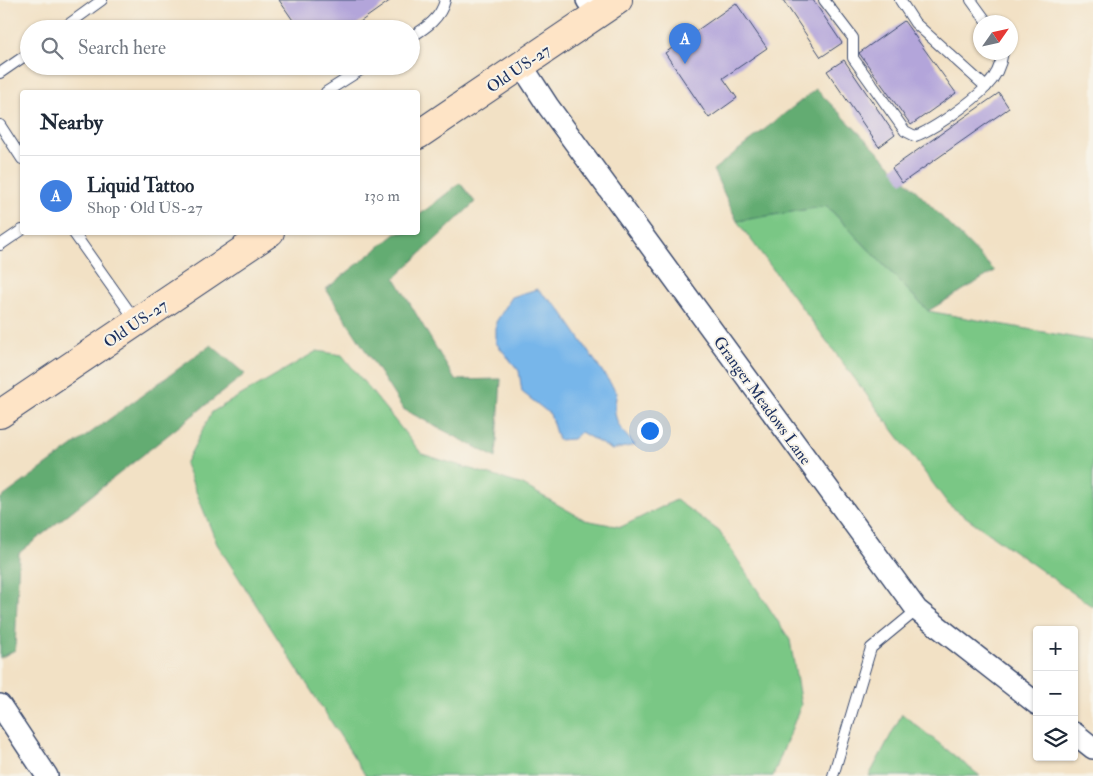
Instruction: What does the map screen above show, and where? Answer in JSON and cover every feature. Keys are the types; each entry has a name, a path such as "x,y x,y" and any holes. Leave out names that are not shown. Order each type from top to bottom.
{"main road":[{"name":"Old US-27","path":"420,134 522,66 601,5"},
{"name":"Old US-27","path":"0,414 266,235"}],"street":[{"name":"Granger Meadows Lane","path":"522,66 548,106 917,610 1033,701"},
{"path":"3,716 46,776"},
{"path":"1078,736 1093,748"}],"lane":[{"path":"74,20 102,0"},
{"path":"420,31 431,24 443,8 445,0"},
{"path":"824,0 852,38 853,58 905,132 915,136 928,132 986,87 1001,65 1002,60"},
{"path":"900,0 915,23 986,87"},
{"path":"972,0 982,15"},
{"path":"0,72 20,58"},
{"path":"329,90 353,75"},
{"path":"0,125 20,156"},
{"path":"0,245 20,231"},
{"path":"75,235 137,322"},
{"path":"833,776 871,648 917,610"}],"green space":[{"path":"816,89 995,271 928,311 827,206 737,221 713,170"},
{"path":"460,183 475,202 395,278 455,380 501,379 496,458 403,409 326,289 394,235 420,235 420,214"},
{"path":"827,206 928,311 1093,341 1093,607 949,505 737,221"},
{"path":"211,345 245,374 19,553 15,650 0,658 0,499"},
{"path":"317,351 342,355 422,454 523,485 585,520 621,527 676,500 719,531 790,640 801,705 773,776 366,776 217,544 185,464 212,412"},
{"path":"902,714 980,776 869,776"}],"water":[{"path":"537,289 559,308 617,393 615,409 617,422 635,445 612,450 581,432 573,439 558,440 550,414 522,392 519,371 496,343 496,322 512,297"}],"building":[{"path":"279,0 391,0 363,20 293,20"},
{"path":"783,0 813,0 842,43 821,57"},
{"path":"736,3 767,48 723,78 737,98 709,118 665,53"},
{"path":"904,21 956,93 911,125 859,53"},
{"path":"844,60 895,135 879,147 827,71"},
{"path":"999,93 1009,108 902,183 892,168"}],"place":[{"name":"Liquid Tattoo","path":"685,64"}]}
